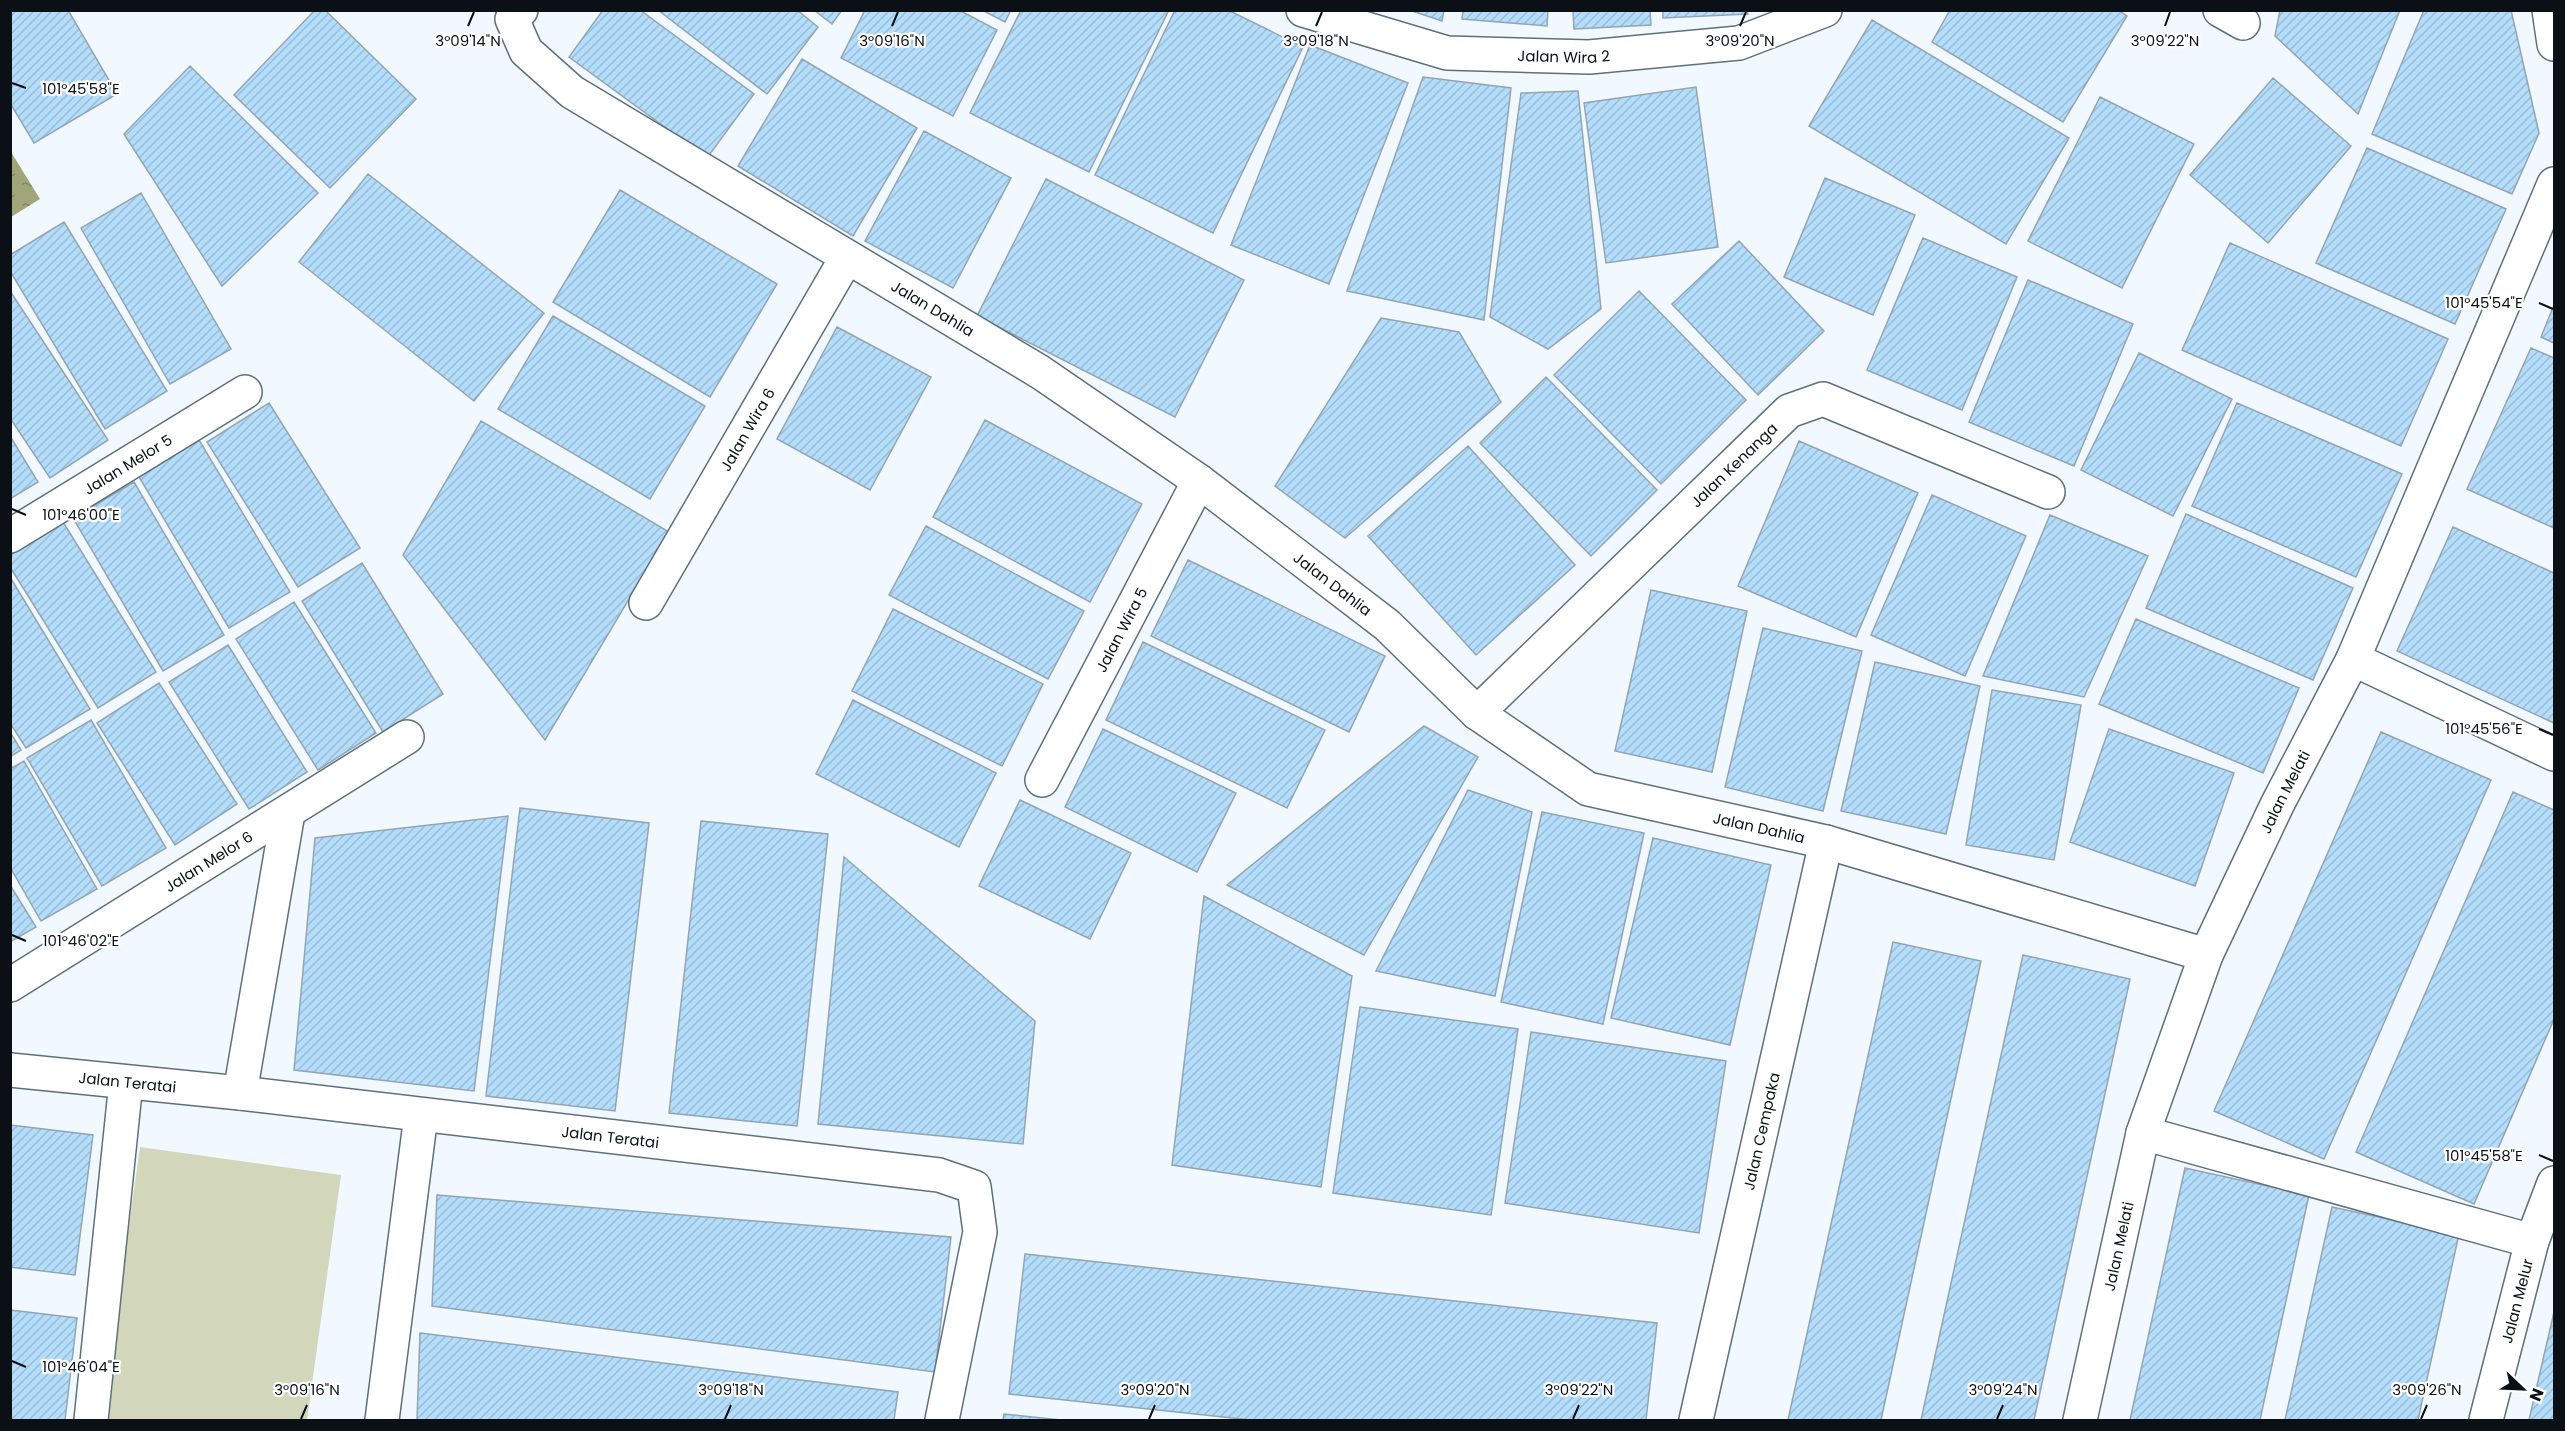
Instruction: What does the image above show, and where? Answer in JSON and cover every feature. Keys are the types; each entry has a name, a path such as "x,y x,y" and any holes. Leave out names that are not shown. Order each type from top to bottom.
{"street":[{"name":"Jalan Dahlia","path":"520,10 512,19 526,51 572,92 1040,372 1199,481 1387,626 1477,713 1588,789 1826,842 2206,955"},
{"name":"Jalan Wira 2","path":"1303,10 1447,52 1589,57 1739,43 1825,10"},
{"path":"2550,10 2554,44"},
{"name":"Jalan Melati","path":"2080,1420 2143,1133 2206,955 2277,805 2353,659 2554,184"},
{"name":"Jalan Wira 6","path":"646,603 847,256"},
{"name":"Jalan Melor 5","path":"10,536 245,392"},
{"name":"Jalan Kenanga","path":"1477,713 1790,411 1823,399 2048,492"},
{"name":"Jalan Wira 5","path":"1042,780 1199,481"},
{"path":"2353,659 2554,754"},
{"name":"Jalan Melor 6","path":"10,985 407,737"},
{"path":"240,1093 288,813"},
{"name":"Jalan Cempaka","path":"1696,1420 1826,842"},
{"name":"Jalan Teratai","path":"10,1070 240,1093 939,1175 974,1187 980,1232 942,1420"},
{"path":"92,1420 126,1082"},
{"path":"382,1420 421,1115"},
{"path":"2143,1133 2532,1241"},
{"name":"Jalan Melur","path":"2486,1420 2532,1241 2554,1184"}],"shaded area":[{"path":"140,1147 341,1175 307,1420 102,1420"}],"water":[{"path":"11,152 40,199 10,217"}],"building":[{"path":"10,10 68,10 117,94 34,143 10,103"},
{"path":"315,10 325,10 416,99 330,188 234,95"},
{"path":"603,10 640,10 754,94 707,158 569,57"},
{"path":"658,10 797,10 818,27 767,94"},
{"path":"814,10 842,10 832,24"},
{"path":"865,10 959,10 997,30 953,116 841,58"},
{"path":"982,10 1011,10 1005,22"},
{"path":"1021,10 1169,10 1089,172 970,113"},
{"path":"1175,10 1228,10 1303,47 1213,233 1095,175"},
{"path":"1409,10 1444,10 1442,21"},
{"path":"1463,10 1548,10 1547,26 1462,19"},
{"path":"1573,10 1650,10 1651,25 1574,29"},
{"path":"1663,10 1747,10 1748,14 1663,18"},
{"path":"1950,10 2118,10 2127,16 2063,122 1932,42"},
{"path":"2280,10 2400,10 2358,114 2275,36"},
{"path":"2424,10 2511,10 2539,133 2512,194 2372,134"},
{"path":"1872,20 2069,138 2006,244 1809,126"},
{"path":"1310,45 1408,83 1329,284 1231,245"},
{"path":"802,59 917,128 853,236 738,166"},
{"path":"190,66 318,193 222,286 124,134"},
{"path":"1423,77 1511,88 1484,320 1347,291"},
{"path":"2273,78 2351,146 2268,243 2190,175"},
{"path":"1696,87 1718,247 1606,263 1584,103"},
{"path":"1578,91 1601,309 1548,349 1490,317 1521,93"},
{"path":"2100,97 2194,144 2122,288 2028,241"},
{"path":"924,131 1011,178 953,288 865,241"},
{"path":"2367,148 2506,209 2455,324 2316,263"},
{"path":"368,174 544,313 474,401 299,262"},
{"path":"1825,178 1915,215 1873,315 1784,277"},
{"path":"1046,179 1244,280 1175,417 977,316"},
{"path":"620,190 777,284 710,397 553,302"},
{"path":"141,193 231,349 170,384 81,228"},
{"path":"64,222 167,391 105,429 10,271 10,255"},
{"path":"1923,238 2017,277 1962,410 1867,370"},
{"path":"1739,241 1824,331 1758,395 1672,304"},
{"path":"2230,243 2448,339 2401,446 2182,350"},
{"path":"2028,280 2133,324 2074,466 1969,422"},
{"path":"10,291 108,440 50,478 10,418"},
{"path":"1639,291 1746,400 1661,484 1554,375"},
{"path":"2554,305 2554,343 2541,337"},
{"path":"553,316 705,406 650,499 498,409"},
{"path":"1381,318 1459,332 1501,402 1345,538 1275,486"},
{"path":"837,327 931,377 870,490 777,439"},
{"path":"2531,348 2554,358 2554,528 2467,489"},
{"path":"2139,353 2232,399 2173,516 2081,470"},
{"path":"1546,377 1657,490 1591,556 1480,443"},
{"path":"269,403 360,548 298,587 207,442"},
{"path":"2237,403 2402,474 2356,577 2192,506"},
{"path":"985,420 1142,504 1090,602 933,517"},
{"path":"481,421 669,532 545,740 403,555"},
{"path":"10,436 38,482 10,499"},
{"path":"199,440 290,592 229,628 139,477"},
{"path":"1799,441 1918,493 1856,637 1738,586"},
{"path":"1468,446 1575,565 1476,655 1368,536"},
{"path":"134,482 224,635 163,671 73,518"},
{"path":"1932,495 2026,536 1965,676 1871,635"},
{"path":"2186,514 2353,588 2313,680 2146,608"},
{"path":"2050,515 2148,556 2084,697 1983,676"},
{"path":"63,522 156,672 98,708 10,567 10,555"},
{"path":"926,526 1084,611 1048,679 889,595"},
{"path":"2453,527 2554,573 2554,723 2397,651"},
{"path":"1188,560 1385,656 1349,732 1151,636"},
{"path":"362,563 443,694 383,732 302,601"},
{"path":"10,577 90,709 26,748 10,723"},
{"path":"1651,590 1747,611 1712,772 1615,751"},
{"path":"294,602 376,733 318,770 236,639"},
{"path":"893,609 1043,684 1002,766 852,691"},
{"path":"2136,619 2299,688 2263,773 2099,704"},
{"path":"1763,628 1862,651 1823,811 1725,787"},
{"path":"1143,642 1325,730 1287,808 1106,720"},
{"path":"228,645 307,772 249,809 169,682"},
{"path":"1875,662 1980,686 1946,834 1841,811"},
{"path":"159,683 237,804 175,845 97,723"},
{"path":"1992,690 2081,705 2054,860 1966,845"},
{"path":"853,700 996,773 959,847 816,774"},
{"path":"91,720 166,848 102,886 27,758"},
{"path":"1424,726 1478,757 1364,955 1227,885"},
{"path":"1103,729 1236,793 1197,872 1065,807"},
{"path":"2109,729 2234,773 2195,886 2070,842"},
{"path":"10,732 21,750 10,757"},
{"path":"2381,732 2491,780 2324,1159 2214,1111"},
{"path":"24,761 97,889 41,921 10,867 10,769"},
{"path":"1468,790 1532,812 1495,996 1376,971"},
{"path":"2513,792 2554,810 2554,1019 2474,1204 2356,1152"},
{"path":"1020,800 1131,853 1090,939 979,886"},
{"path":"520,808 649,823 615,1111 486,1096"},
{"path":"1542,812 1644,833 1603,1024 1501,1002"},
{"path":"508,816 474,1091 294,1070 315,838"},
{"path":"701,821 828,834 797,1126 669,1113"},
{"path":"1653,838 1771,865 1730,1045 1611,1018"},
{"path":"844,857 1035,1021 1023,1144 818,1124"},
{"path":"10,885 36,927 10,942"},
{"path":"1204,896 1352,976 1321,1187 1172,1165"},
{"path":"1893,942 1981,961 1881,1420 1788,1420"},
{"path":"2023,955 2130,979 2034,1420 1921,1420"},
{"path":"1360,1007 1518,1029 1491,1215 1333,1193"},
{"path":"1531,1032 1726,1061 1699,1233 1505,1203"},
{"path":"10,1125 93,1135 75,1275 10,1267"},
{"path":"2185,1168 2309,1195 2260,1420 2130,1420"},
{"path":"437,1195 951,1237 935,1372 432,1306"},
{"path":"2332,1207 2459,1234 2418,1420 2285,1420"},
{"path":"1025,1254 1657,1323 1646,1420 1251,1420 1009,1394"},
{"path":"10,1310 77,1318 65,1420 10,1420"},
{"path":"2554,1312 2554,1420 2529,1420"},
{"path":"420,1333 898,1392 894,1420 417,1420"},
{"path":"1004,1414 1061,1420 1003,1420"}]}
